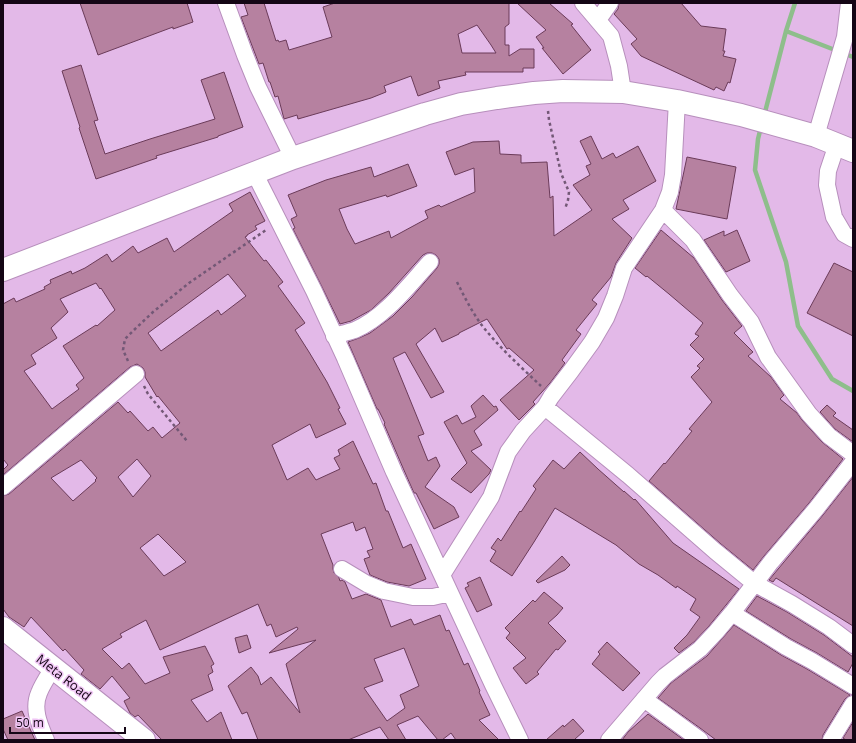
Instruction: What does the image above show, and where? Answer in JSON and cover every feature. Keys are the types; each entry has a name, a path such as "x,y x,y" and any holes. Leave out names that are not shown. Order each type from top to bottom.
{"main road":[{"path":"3,270 292,158 461,104 496,98 563,91 623,92 677,101 741,115 816,136 845,147"},
{"name":"Meta Road","path":"3,628 144,740"}],"street":[{"path":"226,3 258,87 292,158"},
{"path":"583,3 611,36 619,66 623,92"},
{"path":"598,20 610,3"},
{"path":"816,136 845,37 849,3"},
{"path":"442,575 491,497 508,452 523,431 548,402 592,342 606,318 624,268 663,210 670,192 673,175 677,101"},
{"path":"845,147 828,171 827,185 834,217 844,234 853,239"},
{"path":"254,172 314,291 345,358 394,472 520,740"},
{"path":"663,210 692,240 730,295 751,322 768,356 809,414 829,436 853,454"},
{"path":"334,336 355,330 372,320 394,301 430,262"},
{"path":"3,487 136,374"},
{"path":"548,402 628,475 754,583 792,604 853,644"},
{"path":"608,740 665,676 700,649 732,613 770,562 816,509 853,462"},
{"path":"342,569 367,584 384,591 413,597 433,597 450,593"},
{"path":"732,613 786,647 853,686"},
{"path":"46,740 37,717 38,695 53,668"},
{"path":"644,699 700,740"},
{"path":"831,740 853,704"}],"path":[{"path":"546,92 549,120 554,143 561,172 568,192 568,200 565,209"},
{"path":"187,441 148,394 123,350 125,339 153,312 189,283 278,222"},
{"path":"457,282 484,328 510,356 548,402"}],"building":[{"path":"80,3 187,3 193,22 173,29 173,27 98,55"},
{"path":"244,3 264,3 276,41 278,40 279,42 286,40 289,50 332,37 323,7 335,3 509,3 509,24 505,27 505,45 509,45 509,56 520,49 534,49 534,68 523,68 523,72 465,72 466,75 438,81 440,88 418,96 411,76 384,86 386,92 371,98 298,119 297,115 284,119 278,96 275,97 263,63 259,64 241,17 248,15","holes":["477,25 496,53 462,53 458,34"]},
{"path":"517,3 549,3 573,24 571,25 591,50 563,74 542,48 544,48 536,37 546,30"},
{"path":"619,3 681,3 701,26 726,29 723,51 725,51 723,56 736,59 730,83 728,82 724,91 716,87 714,90 641,56 631,44 637,39 614,14 618,9"},
{"path":"81,65 98,120 94,121 105,154 215,119 201,80 224,72 243,127 218,137 156,156 157,158 96,179 62,71"},
{"path":"591,136 602,159 613,153 616,158 638,146 656,181 623,200 629,209 612,219 632,238 616,263 611,277 592,300 597,304 576,330 581,334 562,360 565,363 533,402 535,404 519,420 500,400 534,370 509,348 507,349 487,319 442,342 435,328 416,344 444,392 431,398 405,352 393,358 424,434 418,436 428,461 436,457 440,466 425,487 454,507 459,517 434,529 416,493 414,493 384,424 385,423 377,409 348,342 370,333 393,316 437,268 439,259 432,253 423,255 389,293 371,310 351,321 340,324 293,229 295,228 291,219 297,216 288,195 326,180 371,167 374,177 408,164 417,186 387,197 386,195 339,209 355,244 389,231 391,238 428,218 425,211 439,205 441,207 475,192 474,168 455,175 446,152 473,142 499,141 500,154 521,155 521,163 547,162 550,198 553,196 554,236 592,210 573,185 590,175 586,166 591,164 580,141"},
{"path":"687,157 736,167 727,219 676,209"},
{"path":"250,192 265,221 255,226 257,229 245,237 264,261 266,260 283,282 278,286 305,323 295,330 327,382 346,424 316,438 310,424 272,445 287,480 308,468 316,480 340,469 334,458 340,455 338,450 353,441 373,484 376,483 386,511 388,511 403,548 411,544 426,579 409,586 387,582 370,575 364,559 370,557 367,551 373,549 365,527 356,531 353,522 321,534 333,565 334,573 340,581 342,580 345,582 352,599 366,594 381,600 391,627 411,619 414,625 440,615 446,631 449,630 464,665 468,663 490,715 479,720 499,740 456,740 451,733 442,740 438,740 418,716 397,725 406,740 389,740 380,727 348,740 258,740 247,712 242,714 228,686 251,667 258,676 261,685 271,677 300,713 286,664 316,640 269,653 298,629 297,627 276,637 271,624 267,626 258,604 160,650 146,620 120,634 122,637 102,649 122,669 129,663 145,684 170,673 163,657 205,646 214,664 211,666 213,672 208,675 213,690 191,700 207,722 221,712 232,740 162,740 138,715 135,717 130,713 124,701 130,698 112,676 100,689 81,674 84,670 65,649 63,651 31,617 24,627 9,617 3,609 3,496 9,494 118,402 128,413 130,411 148,431 153,427 162,438 180,423 158,396 157,397 145,377 143,368 137,364 130,367 3,475 3,470 8,465 3,459 3,304 14,298 16,302 45,289 44,287 51,283 50,280 71,271 72,274 85,268 107,254 112,262 133,246 138,253 167,238 174,252 233,211 229,204","holes":["228,274 246,296 221,315 218,310 161,351 148,333","96,283 100,289 101,288 115,310 97,326 96,325 63,346 84,378 76,385 79,389 52,409 24,371 36,364 31,355 57,338 51,328 68,312 60,299","137,459 151,476 133,497 118,477","81,460 97,478 95,480 96,481 73,501 51,478","158,534 186,562 164,576 140,548","404,648 419,686 400,695 405,708 387,721 364,688 383,681 374,659"]},
{"path":"661,230 694,258 722,300 742,326 734,333 753,352 748,356 771,377 784,395 780,399 797,413 822,442 843,459 809,503 753,570 649,481 692,431 689,429 712,402 691,377 700,368 697,366 704,359 690,345 699,336 695,334 703,323 647,276 646,277 635,268"},
{"path":"737,230 750,261 726,272 704,240 724,231 724,236"},
{"path":"834,263 853,272 853,336 807,313"},
{"path":"483,395 494,407 496,406 498,410 474,431 482,445 471,451 491,470 471,493 451,479 467,463 444,422 457,415 462,424 476,417 471,406"},
{"path":"827,405 836,413 833,416 853,430 853,442 835,429 820,412"},
{"path":"580,452 624,492 634,500 635,499 673,543 739,589 694,642 679,653 674,648 687,635 700,617 690,610 696,599 639,564 616,545 555,508 512,576 490,561 496,551 491,548 498,538 501,541 536,489 533,486 553,460 564,469"},
{"path":"853,477 853,626 776,578 773,582 769,580"},
{"path":"562,556 570,565 565,570 538,583 536,581"},
{"path":"480,577 492,605 477,612 465,588 469,586 467,583"},
{"path":"544,592 563,608 548,623 566,641 558,650 556,649 537,672 539,674 526,684 513,668 526,658 506,638 510,633 505,628 533,600 535,602"},
{"path":"757,596 787,612 824,635 853,657 853,663 848,672 746,611"},
{"path":"734,625 781,655 850,695 845,699 823,735 822,740 716,740 658,698 671,683 707,656"},
{"path":"247,635 251,648 239,653 235,638"},
{"path":"607,642 640,673 623,691 592,664 600,654 598,652"},
{"path":"22,711 35,740 8,740 3,729 3,719"},
{"path":"648,714 684,740 622,740 628,732"},
{"path":"573,719 584,731 575,740 546,740 563,725 564,727"},
{"path":"853,722 853,740 846,740 843,738"}],"waterway":[{"path":"764,116 786,31 795,3"},
{"path":"786,31 853,57"},
{"path":"761,127 758,139 755,170 786,262 798,326 832,379 853,391"}]}
